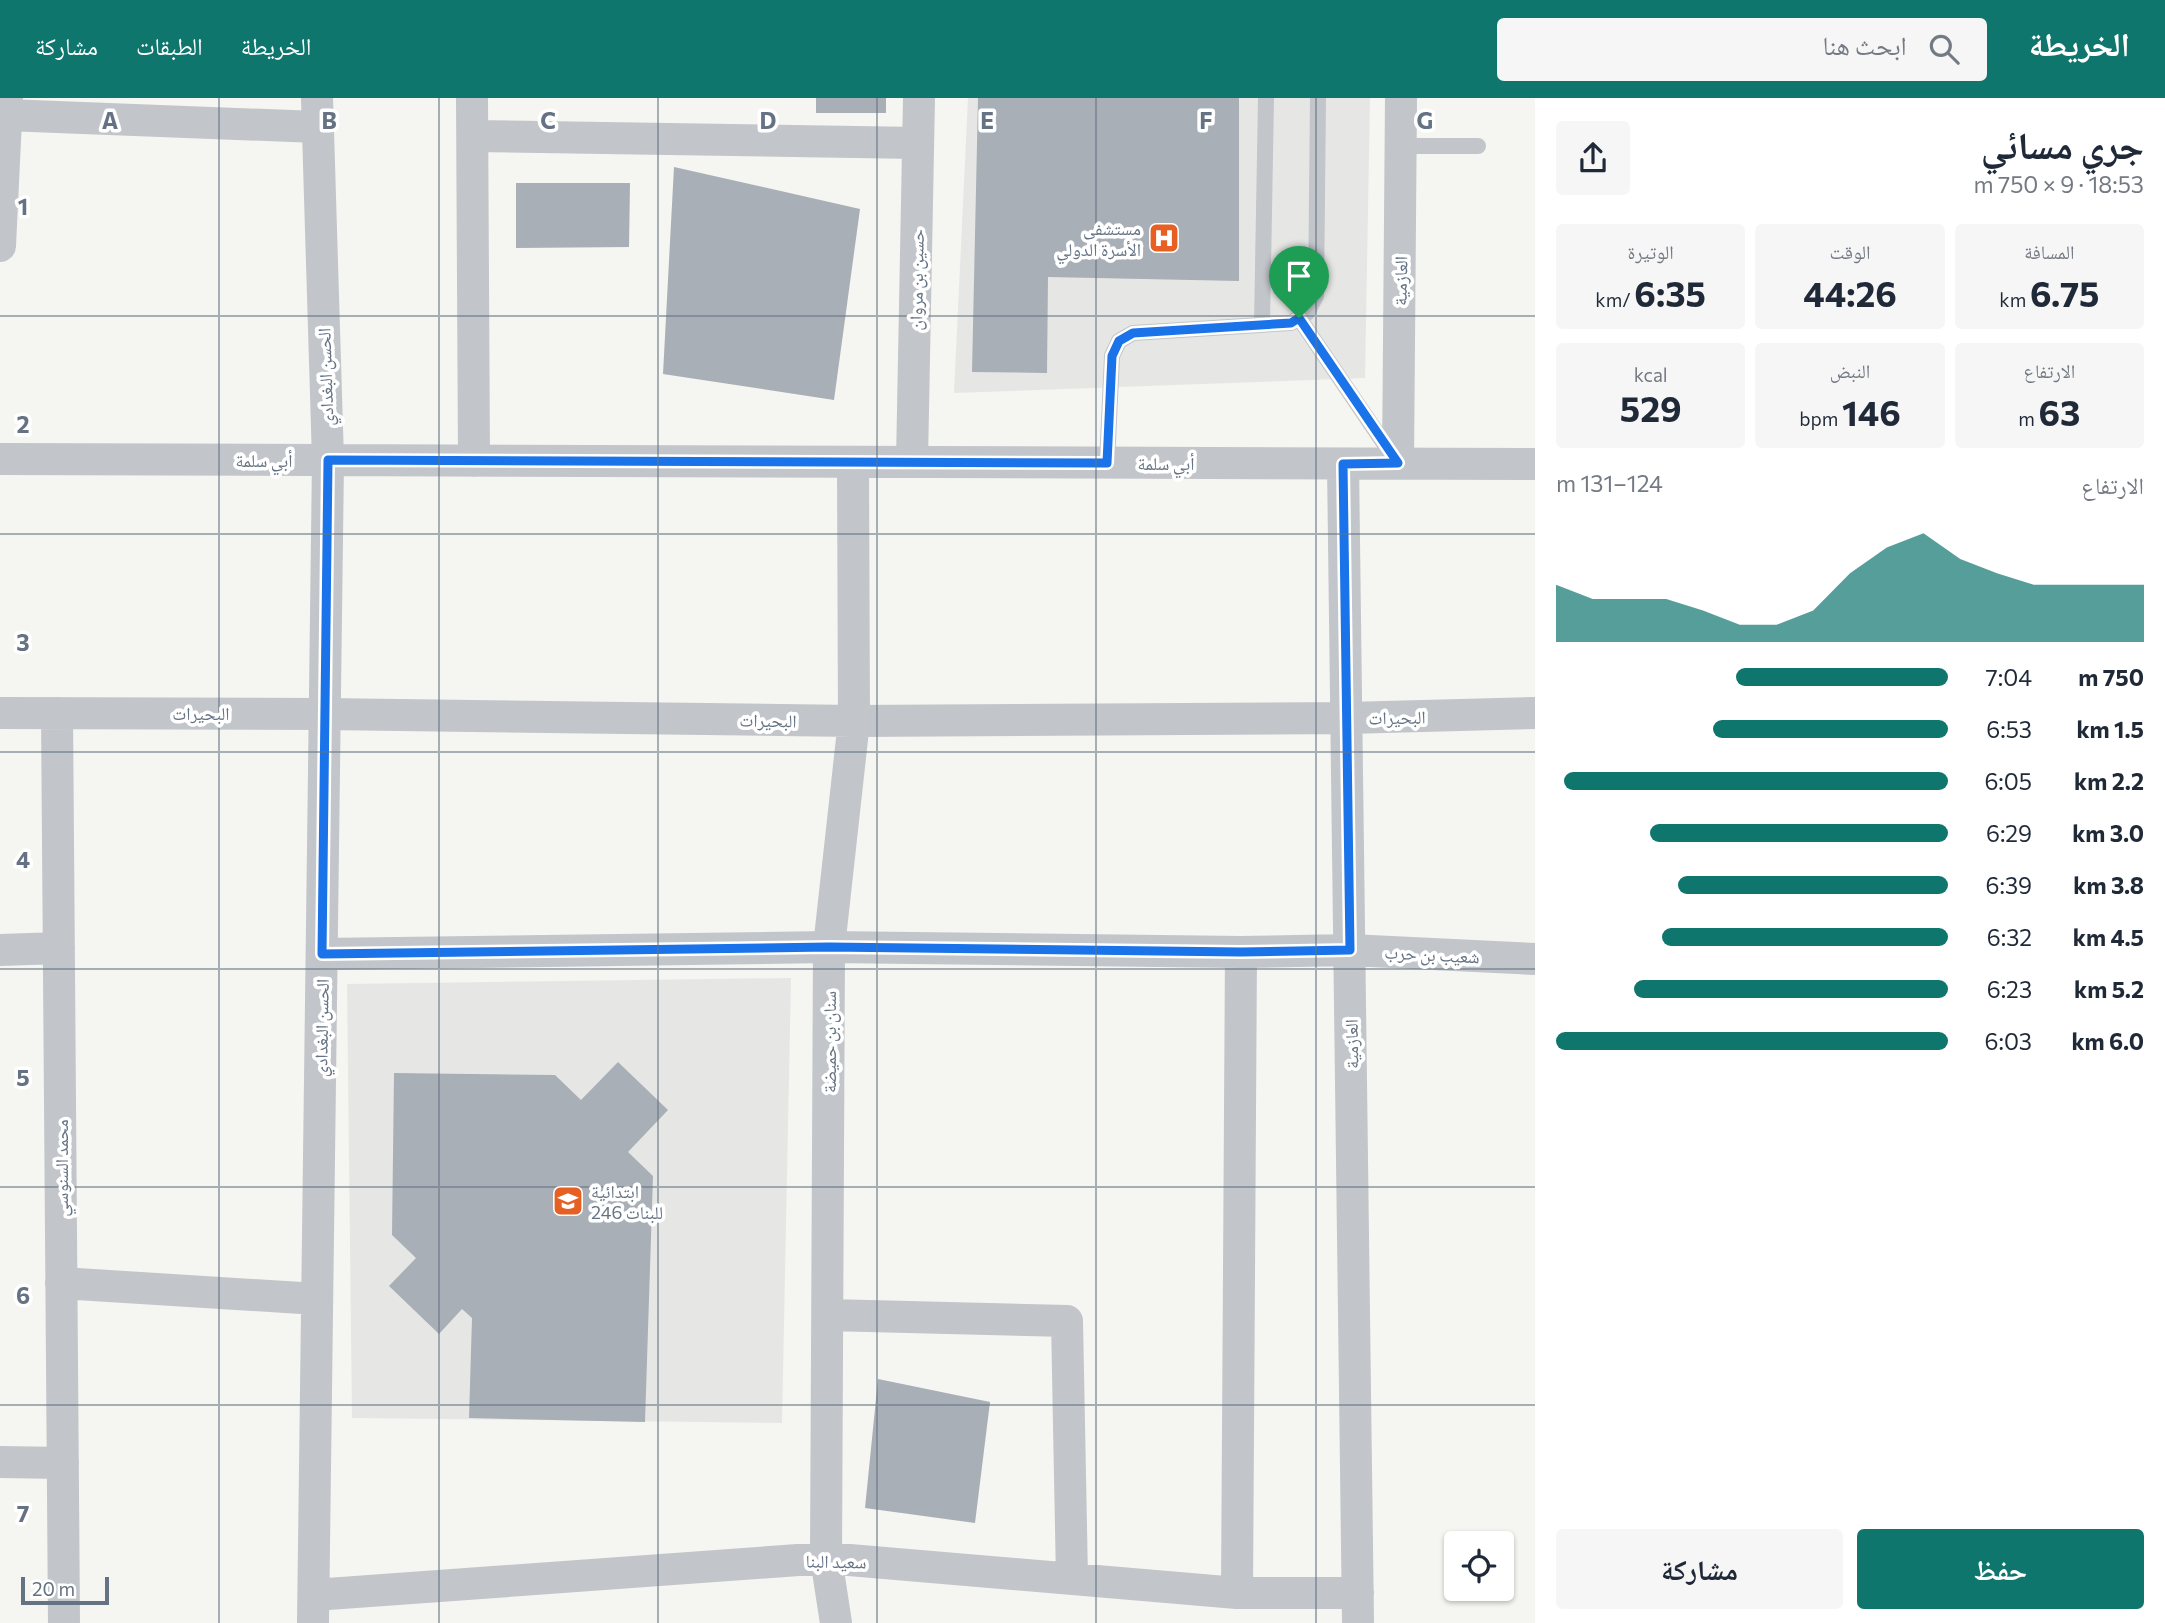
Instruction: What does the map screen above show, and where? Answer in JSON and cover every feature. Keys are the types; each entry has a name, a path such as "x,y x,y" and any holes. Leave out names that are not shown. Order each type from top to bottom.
{"street":[{"path":"472,98 474,461"},
{"name":"حسين بن مروان","path":"912,462 919,98"},
{"name":"العازمية","path":"1398,463 1401,98"},
{"path":"0,246 5,126 317,112"},
{"name":"الحسن البغدادي","path":"314,1609 328,460 317,112"},
{"path":"472,136 918,144"},
{"name":"أبي سلمة","path":"0,458 1535,464"},
{"name":"سنان بن حميضة","path":"836,1623 826,1558 829,947 854,721 853,462"},
{"name":"العازمية","path":"1343,464 1358,1608"},
{"name":"البحيرات","path":"0,713 854,721 1347,718 1535,713"},
{"name":"محمد السنوسي","path":"57,713 64,1623"},
{"name":"شعيب بن حرب","path":"322,954 829,947 1241,952 1350,950 1535,959"},
{"path":"0,950 59,948"},
{"path":"1237,1593 1241,952"},
{"path":"61,1283 317,1300"},
{"path":"828,1315 1067,1321 1072,1579"},
{"path":"0,1462 63,1463"},
{"name":"سعيد البنا","path":"314,1609 826,1558 1237,1593 1358,1608"}],"lane":[{"path":"1262,325 1266,98"},
{"path":"1107,463 1112,356 1119,341 1133,333 1291,323 1307,313 1316,296 1318,98"},
{"path":"1401,146 1478,146"},
{"path":"1299,318 1398,463"}],"shaded area":[{"name":"مستشفى الأسرة الدولي","path":"968,98 1370,98 1365,378 954,393"},
{"name":"ابتدائية 246 للبنات","path":"791,978 782,1423 352,1418 347,984"}],"building":[{"path":"816,98 886,98 886,113 816,113"},
{"path":"978,98 1239,98 1239,281 1048,277 1047,373 972,372"},
{"path":"674,167 860,209 834,400 663,374"},
{"path":"516,183 630,183 629,247 516,248"},
{"path":"618,1062 668,1110 628,1152 653,1176 645,1422 469,1418 472,1318 462,1309 439,1334 389,1286 416,1258 392,1235 394,1073 555,1075 581,1100"},
{"path":"878,1379 990,1402 975,1523 865,1508"}],"place":[{"name":"مستشفى الأسرة الدولي","path":"1164,238"},
{"name":"ابتدائية 246 للبنات","path":"568,1201"}],"route":[{"path":"1299,318 1398,463 1343,464 1350,950 1241,952 829,947 322,954 328,460 1107,463 1112,356 1119,341 1133,333 1291,323 1299,318"}]}
